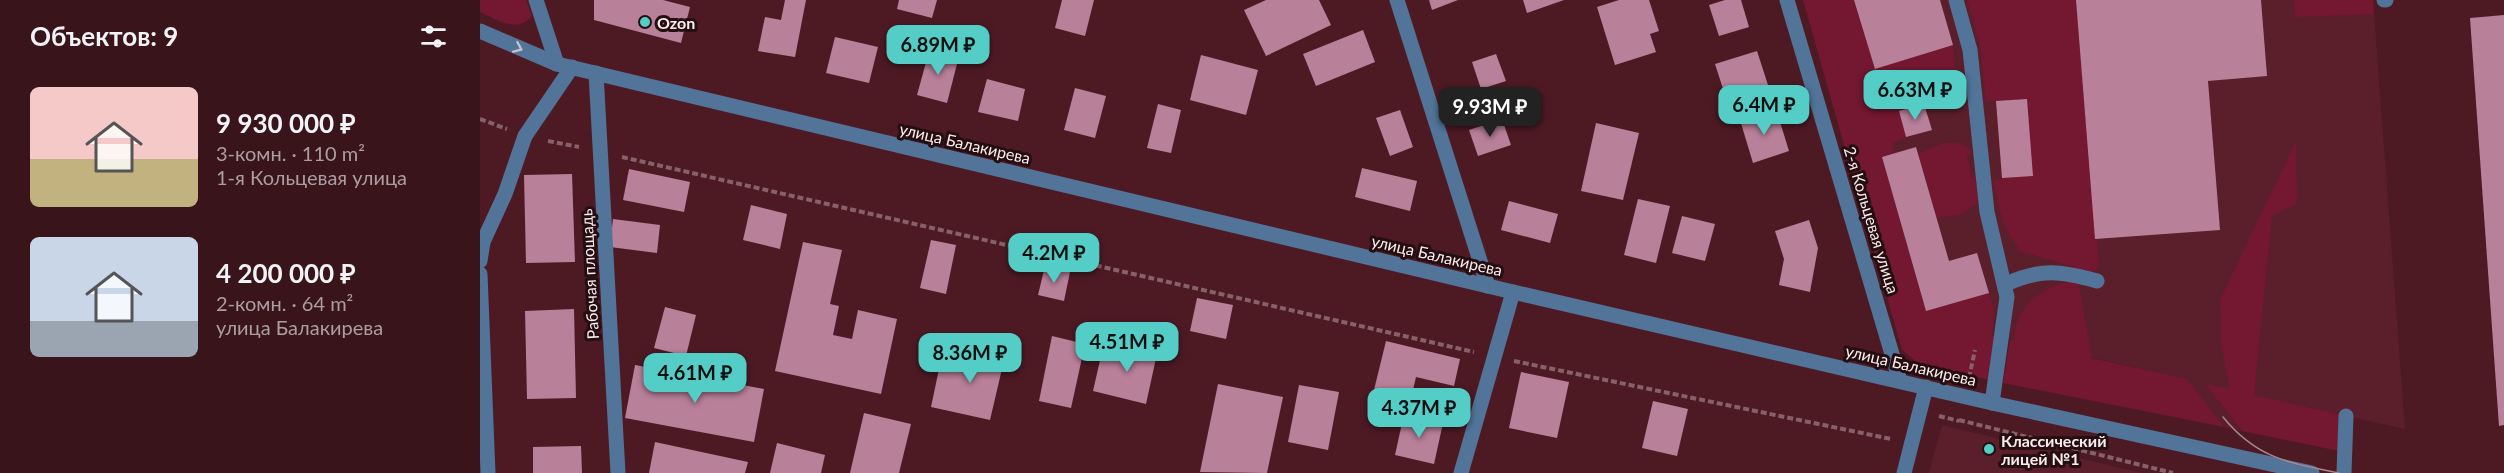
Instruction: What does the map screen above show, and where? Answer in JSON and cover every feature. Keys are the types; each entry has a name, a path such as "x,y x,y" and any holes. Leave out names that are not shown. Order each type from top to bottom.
{"street":[{"path":"480,261 483,242 506,194 525,136 564,66 536,0"},
{"path":"1397,0 1488,286"},
{"name":"2-я Кольцевая улица","path":"1787,0 1900,381"},
{"path":"1956,0 1970,50 1987,212 2006,284 2006,310 1992,403"},
{"name":"улица Балакирева","path":"480,31 564,66 1513,292 1992,403 2312,473"},
{"name":"Рабочая площадь","path":"596,73 618,473"},
{"path":"2006,284 2048,271 2068,273 2097,281"},
{"path":"480,274 488,473"},
{"path":"1461,473 1513,292"},
{"path":"1904,473 1926,387"},
{"path":"2344,473 2346,416"}],"path":[{"path":"480,119 525,136 1494,357 1911,443"},
{"path":"1959,421 1976,346"},
{"path":"1930,414 2174,473"}],"shaded area":[{"path":"480,0 526,0 532,16 520,24 500,22 480,12"},
{"path":"1803,0 1854,0 1875,69 1953,45 1955,66 1948,80 1917,92 1920,105 1899,111 1906,137 1893,143 1894,153 1882,157 1926,311 1989,293 1994,311 1992,335 1997,337 1990,380 1919,364 1902,350"},
{"path":"1822,0 2373,0 2405,429 2206,385 2242,431 2224,427 2186,379 1910,316"},
{"path":"1967,0 2076,0 2099,263 2097,269 2091,272 2020,251 2003,223 1994,186 1994,181 2002,178 1996,101 1986,101 1980,45"},
{"path":"2294,0 2373,0 2374,14 2295,17"},
{"path":"2296,141 2297,203 2272,216 2254,395 2342,415 2339,451 2242,431 2205,384 2230,389 2221,344 2220,300"},
{"path":"1944,143 1957,143 1971,150 1971,154 1967,155 1972,177 1975,176 1979,202 1959,215 1937,218 1918,154"},
{"path":"2078,280 2092,358 2187,379 2224,427 2003,383 2010,339 2014,340 2016,327 2026,306 2043,291"},
{"name":"Классический лицей №1","path":"1942,425 2141,473 1929,473"}],"building":[{"path":"594,0 663,0 690,7 681,43 594,20"},
{"path":"785,0 806,0 795,57 758,51 765,17 781,20"},
{"path":"899,0 937,0 932,18 897,9"},
{"path":"1062,0 1094,0 1085,36 1055,28"},
{"path":"1266,0 1319,0 1331,25 1266,56 1244,10"},
{"path":"1429,0 1458,0 1432,10"},
{"path":"1523,0 1564,0 1527,13"},
{"path":"1619,0 1649,0 1659,31 1650,34 1656,52 1615,65 1597,7"},
{"path":"1725,0 1741,0 1749,27 1719,36 1709,5"},
{"path":"1854,0 1940,0 1953,45 1875,69"},
{"path":"2076,0 2261,0 2267,76 2208,81 2220,230 2095,239"},
{"path":"2504,15 2504,425 2499,426 2470,18"},
{"path":"1363,30 1375,62 1316,86 1303,54"},
{"path":"835,37 878,47 869,83 826,73"},
{"path":"930,48 959,56 947,103 917,95"},
{"path":"1757,51 1768,85 1726,98 1715,64"},
{"path":"1496,54 1506,81 1481,89 1472,62"},
{"path":"1201,55 1258,70 1246,115 1190,100"},
{"path":"987,79 1025,89 1018,121 978,112"},
{"path":"1075,88 1106,96 1095,138 1064,130"},
{"path":"2027,99 2033,176 2002,178 1996,101"},
{"path":"1158,104 1181,110 1171,153 1147,148"},
{"path":"1924,104 1932,130 1906,137 1899,111"},
{"path":"1776,109 1789,151 1753,163 1740,120"},
{"path":"1400,110 1413,147 1390,156 1376,118"},
{"path":"1502,119 1511,145 1478,156 1469,130"},
{"path":"1596,123 1639,133 1623,200 1581,191"},
{"path":"1916,147 1949,261 1977,253 1989,293 1926,311 1882,157"},
{"path":"1362,168 1417,181 1410,211 1355,197"},
{"path":"629,169 690,182 684,212 623,200"},
{"path":"572,174 575,262 526,263 524,175"},
{"path":"1638,199 1670,206 1656,263 1624,255"},
{"path":"1509,201 1558,214 1550,243 1501,230"},
{"path":"751,205 787,214 780,249 743,240"},
{"path":"1682,216 1715,224 1705,261 1672,253"},
{"path":"613,219 660,225 657,253 610,247"},
{"path":"1809,220 1818,248 1810,292 1779,285 1784,259 1775,231"},
{"path":"931,240 956,245 946,294 920,288"},
{"path":"803,242 842,250 830,304 839,306 833,335 852,339 858,310 897,319 881,394 775,371"},
{"path":"1045,266 1070,272 1064,301 1038,295"},
{"path":"1197,298 1233,305 1226,339 1190,331"},
{"path":"665,307 696,315 686,356 654,348"},
{"path":"574,309 576,398 527,399 525,311"},
{"path":"1052,336 1085,344 1071,408 1039,401"},
{"path":"1123,341 1158,349 1146,404 1093,391 1101,356 1119,359"},
{"path":"1386,341 1460,359 1454,386 1416,377 1410,403 1373,394"},
{"path":"958,345 1005,356 990,420 931,407 939,369 952,372"},
{"path":"635,365 764,389 754,442 625,418"},
{"path":"1521,372 1569,382 1557,438 1509,428"},
{"path":"1218,384 1283,397 1267,473 1200,472"},
{"path":"1299,385 1339,392 1328,450 1288,442"},
{"path":"1653,401 1688,409 1677,456 1642,448"},
{"path":"864,413 911,424 899,473 850,473"},
{"path":"1404,414 1443,423 1434,464 1395,455"},
{"path":"655,442 748,462 745,473 649,473"},
{"path":"777,443 825,455 821,473 770,473"},
{"path":"581,446 582,473 533,473 533,447"}],"tram line":[{"path":"2223,417 2236,431 2262,451 2290,462 2339,473"}],"place":[{"name":"Ozon","path":"645,22"},
{"name":"Классический лицей №1","path":"1989,449"}]}
